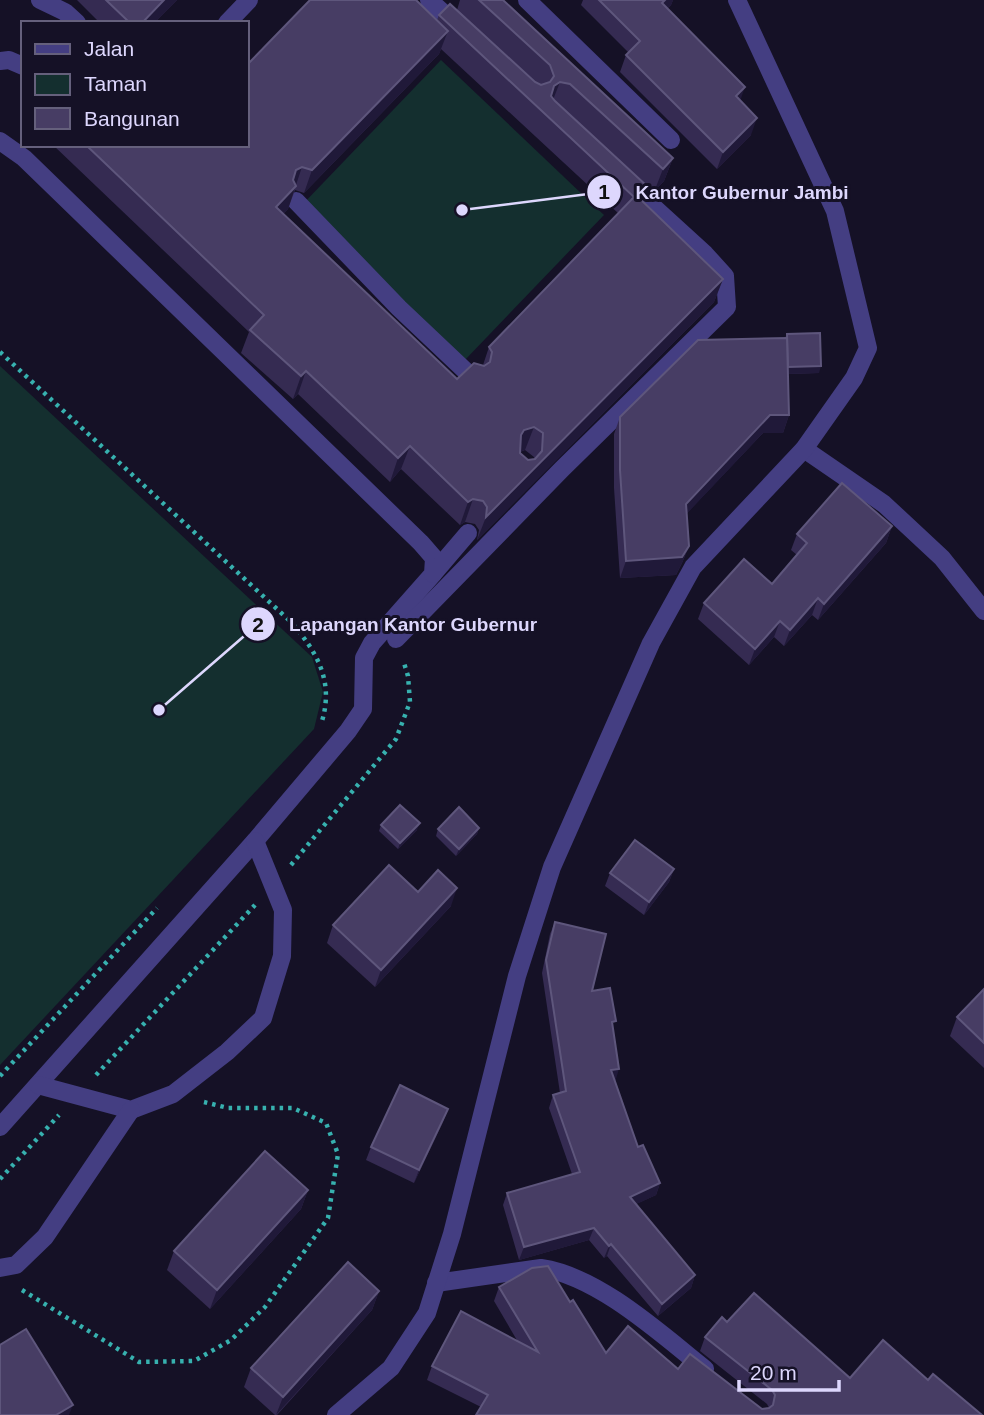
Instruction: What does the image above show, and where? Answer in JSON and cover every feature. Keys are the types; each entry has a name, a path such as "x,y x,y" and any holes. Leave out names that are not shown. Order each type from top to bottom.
{"street":[{"path":"40,0 65,12 76,21"},
{"path":"229,21 248,0"},
{"path":"429,0 477,44"},
{"path":"527,0 671,140"},
{"path":"336,1415 391,1368 427,1313 452,1234 517,976 552,867 651,643 692,567 804,449 854,378 868,348 835,211 737,0"},
{"path":"0,61 9,60 21,65"},
{"path":"0,141 24,158 421,543 434,558 433,574"},
{"path":"396,639 562,469 727,307 725,276 705,254 614,171"},
{"path":"296,201 399,308 473,379"},
{"path":"804,449 884,504 942,558 984,611"},
{"path":"0,1127 255,841 348,732 363,709 363,658 372,643 468,533"},
{"path":"0,1268 16,1265 45,1237 131,1110 173,1094 227,1052 263,1018 282,957 283,911 255,841"},
{"path":"37,1085 131,1110"},
{"path":"436,1283 541,1268 558,1271 578,1278 640,1318 716,1377"}],"path":[{"path":"0,352 291,622 308,641 317,657 327,690 321,725"},
{"path":"0,1180 273,886 396,739 410,702 408,676 396,639"},
{"path":"0,1076 165,900"},
{"path":"12,1284 139,1362 194,1361 231,1340 265,1307 328,1219 338,1154 326,1124 293,1108 228,1108 173,1094"}],"green space":[{"path":"441,60 604,215 464,361 301,206"},
{"path":"0,366 312,657 323,692 314,729 0,1065"}],"building":[{"path":"106,0 164,0 144,21 128,21"},
{"path":"310,0 416,0 448,31 312,170 302,167 296,170 293,180 296,186 276,207 457,379 474,363 484,366 490,362 492,352 489,347 634,197 439,15 450,4 535,82 541,85 550,82 554,76 550,65 479,0 503,0 673,158 663,169 570,84 560,82 554,86 551,96 555,101 647,186 637,196 723,279 486,517 487,507 483,501 473,499 468,502 410,446 398,458 306,371 301,376 250,330 264,315 88,147 248,147 248,64","holes":["534,427 543,433 542,451 535,459 528,460 520,453 524,430"]},
{"path":"599,0 665,0 662,3 745,87 736,96 757,118 723,152 626,55 640,41"},
{"path":"820,333 821,366 788,367 787,334"},
{"path":"787,338 789,415 770,415 686,504 689,546 682,557 626,561 620,470 620,417 698,340"},
{"path":"842,483 892,526 824,604 818,598 790,630 780,621 755,649 704,603 744,559 772,584 807,543 797,534"},
{"path":"400,805 420,823 400,843 381,825"},
{"path":"459,807 479,828 459,849 438,829"},
{"path":"635,840 674,869 649,902 610,873"},
{"path":"389,865 418,892 438,870 457,888 381,970 333,925"},
{"path":"555,922 606,934 592,991 610,988 616,1021 612,1022 619,1069 611,1070 638,1147 643,1145 660,1183 630,1197 695,1275 662,1304 594,1228 524,1247 507,1193 580,1172 553,1095 566,1091 546,960"},
{"path":"984,989 984,1043 957,1017"},
{"path":"400,1085 448,1109 419,1170 371,1147"},
{"path":"265,1151 308,1190 217,1290 174,1251"},
{"path":"348,1262 379,1291 283,1397 251,1368"},
{"path":"548,1266 606,1353 628,1326 678,1369 690,1354 762,1409 773,1405 775,1395 772,1390 705,1337 722,1317 727,1322 754,1293 850,1378 883,1340 928,1380 933,1374 982,1415 476,1415 488,1395 432,1366 461,1311 538,1352 499,1287 532,1268"},
{"path":"26,1329 73,1405 56,1415 0,1415 0,1345"}],"place":[{"name":"Kantor Gubernur Jambi","path":"462,210"},
{"name":"Lapangan Kantor Gubernur","path":"159,710"}]}
